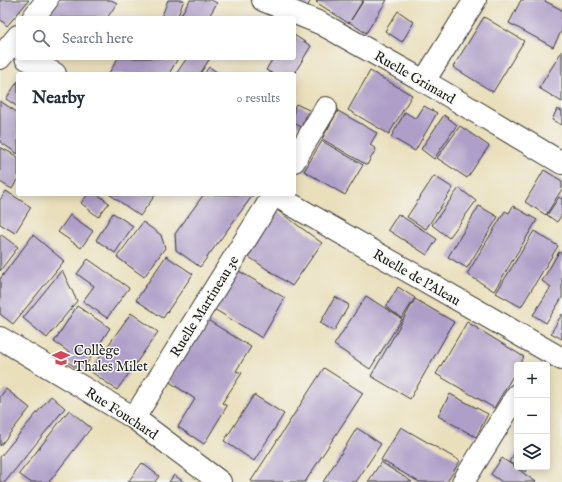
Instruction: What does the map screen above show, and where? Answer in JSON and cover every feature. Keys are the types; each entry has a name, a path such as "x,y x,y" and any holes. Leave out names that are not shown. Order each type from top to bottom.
{"street":[{"path":"34,16 47,0"},
{"name":"Ruelle Grimard","path":"264,0 320,23 424,81 562,163"},
{"path":"424,81 475,0"},
{"path":"30,60 51,72"},
{"path":"296,158 326,108"},
{"name":"Ruelle Martineau 3e","path":"134,418 272,196"},
{"name":"Ruelle de l'Aleau","path":"276,196 547,358"},
{"name":"Rue Fouchard","path":"0,338 134,418 220,482"},
{"path":"463,482 515,398"}],"building":[{"path":"0,0 29,0 7,26 0,19"},
{"path":"58,0 111,0 117,3 108,16 48,16"},
{"path":"168,0 184,0 178,16 162,16"},
{"path":"190,0 211,0 217,3 209,16 180,16"},
{"path":"294,0 311,0 307,7"},
{"path":"318,0 363,0 351,20 364,0 387,0 366,33 316,2"},
{"path":"521,0 543,0 562,10 562,30 553,47 509,23"},
{"path":"398,11 414,22 402,42 385,31"},
{"path":"484,17 524,41 493,92 453,67"},
{"path":"296,36 311,46 295,72 270,72 266,70 272,60 296,60"},
{"path":"562,51 562,102 539,88"},
{"path":"117,60 177,60 170,72 110,72"},
{"path":"186,60 209,60 201,72 177,72"},
{"path":"209,67 217,72 205,72"},
{"path":"370,71 412,95 389,134 348,110"},
{"path":"16,84 16,106 6,99"},
{"path":"0,101 16,112 16,153 0,142"},
{"path":"296,104 309,110 301,127 296,124"},
{"path":"424,106 437,113 415,151 391,137 405,112 416,119"},
{"path":"557,109 562,111 562,125 552,120"},
{"path":"338,111 377,133 370,145 376,149 367,165 322,139"},
{"path":"444,115 457,125 434,159 421,149"},
{"path":"460,126 489,146 467,178 437,158"},
{"path":"322,141 363,165 345,195 304,171"},
{"path":"0,147 16,156 16,182 12,189 0,182"},
{"path":"544,170 562,181 562,189 546,215 525,202"},
{"path":"434,176 453,188 426,229 407,217"},
{"path":"459,188 476,201 449,238 432,225"},
{"path":"6,191 31,207 15,233 0,224 0,200"},
{"path":"86,196 100,196 109,203 98,217 81,203"},
{"path":"112,196 155,196 140,216"},
{"path":"203,196 252,196 200,267 176,250 175,234"},
{"path":"559,197 562,199 562,214 557,222 547,215"},
{"path":"479,206 498,217 467,268 448,257"},
{"path":"513,206 537,220 494,291 467,274 505,211 509,213"},
{"path":"277,210 322,243 292,286 246,255"},
{"path":"113,213 133,226 115,253 96,240"},
{"path":"398,214 437,239 427,255 388,230"},
{"path":"70,215 93,231 81,248 58,232"},
{"path":"143,222 161,235 165,248 144,277 117,257"},
{"path":"534,231 558,246 521,307 496,293"},
{"path":"0,234 18,247 0,271"},
{"path":"33,235 64,261 13,324 0,314 0,279"},
{"path":"559,252 562,254 562,298 546,323 533,315 551,287 542,281"},
{"path":"166,256 193,274 163,318 136,300"},
{"path":"88,259 129,288 107,318 83,301 94,286 77,274"},
{"path":"62,270 77,301 47,338 23,318"},
{"path":"237,270 285,298 262,338 214,309"},
{"path":"398,287 415,298 402,318 386,307"},
{"path":"366,296 402,319 370,369 334,345"},
{"path":"335,297 349,305 334,331 320,323"},
{"path":"415,299 454,322 410,399 371,376"},
{"path":"77,306 110,328 82,371 64,360 69,352 54,342"},
{"path":"131,313 158,332 117,390 90,371"},
{"path":"562,314 562,339 551,333"},
{"path":"206,319 251,347 236,371 242,373 222,403 227,406 204,444 178,427 195,399 168,381"},
{"path":"467,322 524,357 521,362 514,362 514,374 494,408 436,374"},
{"path":"324,368 363,393 305,482 251,481"},
{"path":"6,389 30,408 0,446 0,397"},
{"path":"450,394 488,414 476,437 438,416"},
{"path":"254,395 284,414 254,461 224,441"},
{"path":"51,396 65,408 5,482 0,482 0,457"},
{"path":"69,410 91,428 49,482 30,482 19,474"},
{"path":"401,427 460,461 447,482 419,482 381,460"},
{"path":"357,428 381,444 356,482 323,482"},
{"path":"514,454 514,465 509,462"},
{"path":"502,458 514,466 514,470 519,470 536,482 502,482 491,474"},
{"path":"381,462 412,482 368,482"},
{"path":"142,463 159,476 155,482 128,482"},
{"path":"174,475 184,482 169,482"}],"place":[{"name":"Collège Thales Milet","path":"61,358"}]}
